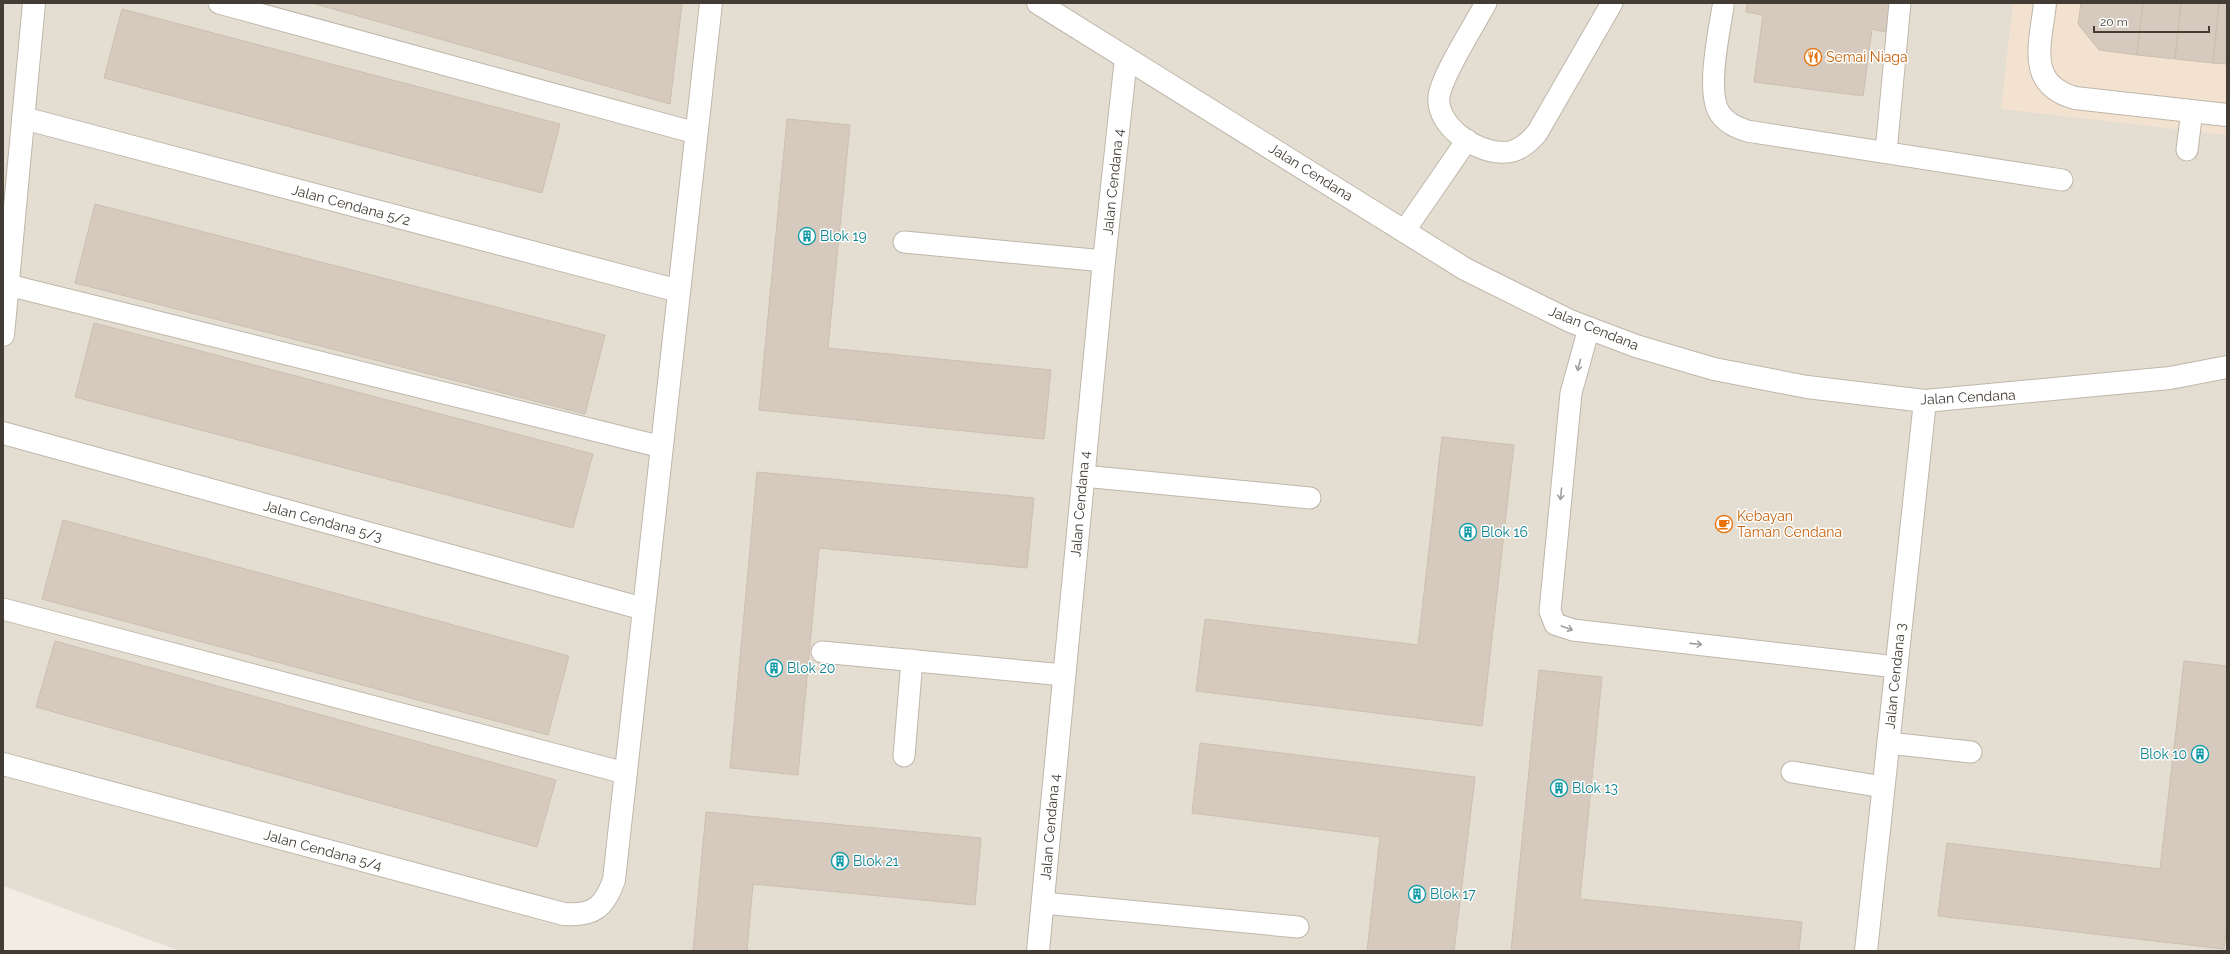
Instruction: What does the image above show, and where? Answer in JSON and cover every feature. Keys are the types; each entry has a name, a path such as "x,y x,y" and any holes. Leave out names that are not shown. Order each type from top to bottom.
{"street":[{"path":"3,335 34,3"},
{"name":"Jalan Cendana 5/4","path":"3,764 564,914 581,915 596,909 608,897 614,880 711,3"},
{"name":"Jalan Cendana","path":"1038,3 1405,230 1465,269 1570,321 1636,346 1714,369 1807,387 1925,401 2170,378 2227,367"},
{"path":"2045,3 2039,54 2041,70 2048,84 2060,94 2075,98 2227,115"},
{"name":"Jalan Cendana 4","path":"1038,951 1104,261 1126,58"},
{"name":"Jalan Cendana 5/2","path":"23,118 679,291"},
{"name":"Jalan Cendana 3","path":"1866,951 1925,401"},
{"name":"Jalan Cendana 5/3","path":"3,433 644,609"}],"lane":[{"path":"219,3 696,133"},
{"path":"1486,3 1444,81 1439,96 1441,111 1448,125 1467,140 1497,153 1513,151 1526,145 1537,133 1612,3"},
{"path":"1886,152 1900,3"},
{"path":"1722,7 1713,86 1714,102 1720,115 1732,126 1747,131 2062,180"},
{"path":"2187,150 2192,111"},
{"path":"1405,230 1467,140"},
{"path":"904,242 1104,261"},
{"path":"8,285 662,447"},
{"path":"1589,328 1571,393 1550,611 1555,624 1573,630 1896,667"},
{"path":"1083,476 1310,498"},
{"path":"3,609 626,773"},
{"path":"822,652 1064,675"},
{"path":"904,756 912,660"},
{"path":"1888,743 1971,752"},
{"path":"1792,772 1883,787"},
{"path":"1043,903 1298,927"}],"shaded area":[{"path":"3,3 2227,3 2227,951 180,951 3,886"},
{"path":"2013,3 2227,3 2227,135 2001,109"}],"building":[{"path":"312,3 680,3 682,4 670,104"},
{"name":"Semai Niaga","path":"1747,3 1890,3 1886,32 1872,29 1863,96 1754,82 1763,15 1746,12"},
{"path":"2081,3 2143,3 2137,55 2099,50 2078,24"},
{"path":"2143,3 2181,3 2175,59 2137,55"},
{"path":"2181,3 2219,3 2213,63 2175,59"},
{"path":"2219,3 2227,3 2227,64 2213,63"},
{"path":"122,9 560,124 542,193 104,78"},
{"name":"Blok 19","path":"787,119 850,125 828,348 1051,370 1044,439 759,410"},
{"path":"95,204 605,335 585,414 75,283"},
{"path":"94,323 593,454 573,528 75,397"},
{"name":"Blok 16","path":"1442,437 1514,445 1482,726 1196,691 1205,619 1418,645"},
{"name":"Blok 20","path":"757,472 1034,498 1027,568 819,548 798,775 730,768"},
{"path":"63,520 569,656 548,735 42,599"},
{"path":"55,641 556,780 537,847 36,707"},
{"name":"Blok 10","path":"2184,661 2227,666 2227,923 2224,949 1938,916 1947,843 2160,869"},
{"name":"Blok 13","path":"1539,670 1602,677 1580,899 1802,922 1799,951 1511,951"},
{"name":"Blok 17","path":"1200,743 1475,777 1454,951 1367,951 1380,837 1192,813"},
{"name":"Blok 21","path":"706,812 981,838 975,905 753,884 747,951 693,951"}],"place":[{"name":"Semai Niaga","path":"1813,57"},
{"name":"Blok 19","path":"807,236"},
{"name":"Kebayan Taman Cendana","path":"1724,524"},
{"name":"Blok 16","path":"1468,532"},
{"name":"Blok 20","path":"774,668"},
{"name":"Blok 10","path":"2200,754"},
{"name":"Blok 13","path":"1559,788"},
{"name":"Blok 21","path":"840,861"},
{"name":"Blok 17","path":"1417,894"}]}
